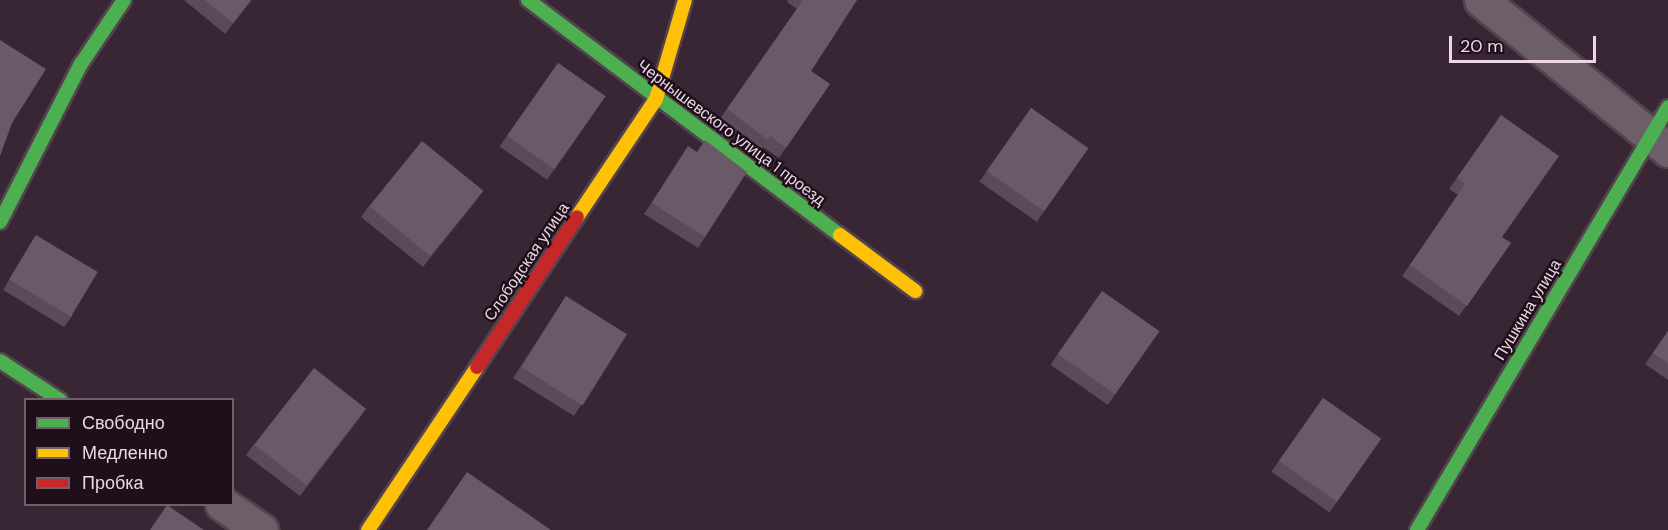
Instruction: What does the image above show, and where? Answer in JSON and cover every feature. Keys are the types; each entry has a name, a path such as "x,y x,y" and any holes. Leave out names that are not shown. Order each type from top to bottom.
{"street":[{"path":"0,222 81,64 124,0"},
{"name":"Чернышевского улица 1 проезд","path":"528,0 656,99 915,291"},
{"name":"Слободская улица","path":"368,530 656,99 685,0"},
{"path":"1481,0 1659,142"},
{"name":"Пушкина улица","path":"1418,530 1659,142 1668,107"},
{"path":"0,361 58,398"},
{"path":"225,506 261,530"}],"building":[{"path":"205,0 251,0 233,23"},
{"path":"803,0 857,0 811,71 830,84 786,148 770,136 768,140 727,109"},
{"path":"0,40 46,69 12,123 0,156"},
{"path":"558,63 606,96 554,169 507,136"},
{"path":"1031,108 1088,148 1044,211 987,171"},
{"path":"1501,115 1559,156 1502,237 1511,243 1467,306 1410,265 1465,184 1457,178"},
{"path":"705,140 747,172 705,237 652,203 688,146 697,152"},
{"path":"422,141 483,191 431,256 369,206"},
{"path":"36,235 98,272 71,317 9,280"},
{"path":"1102,291 1159,331 1115,394 1058,354"},
{"path":"566,296 627,334 583,405 521,367"},
{"path":"1668,331 1668,363 1653,353"},
{"path":"314,368 366,409 306,485 254,444"},
{"path":"1323,398 1381,439 1337,502 1279,461"},
{"path":"467,472 551,530 427,530"},
{"path":"168,506 204,530 150,530"}],"traffic: fast":[{"path":"0,222 81,64 124,0"},
{"path":"528,0 840,235"},
{"path":"1417,530 1668,107"},
{"path":"0,361 57,398"}],"traffic: slow":[{"path":"577,217 656,99 685,0"},
{"path":"840,235 915,291"},
{"path":"368,530 477,367"}],"traffic: jam":[{"path":"477,367 577,217"}]}
